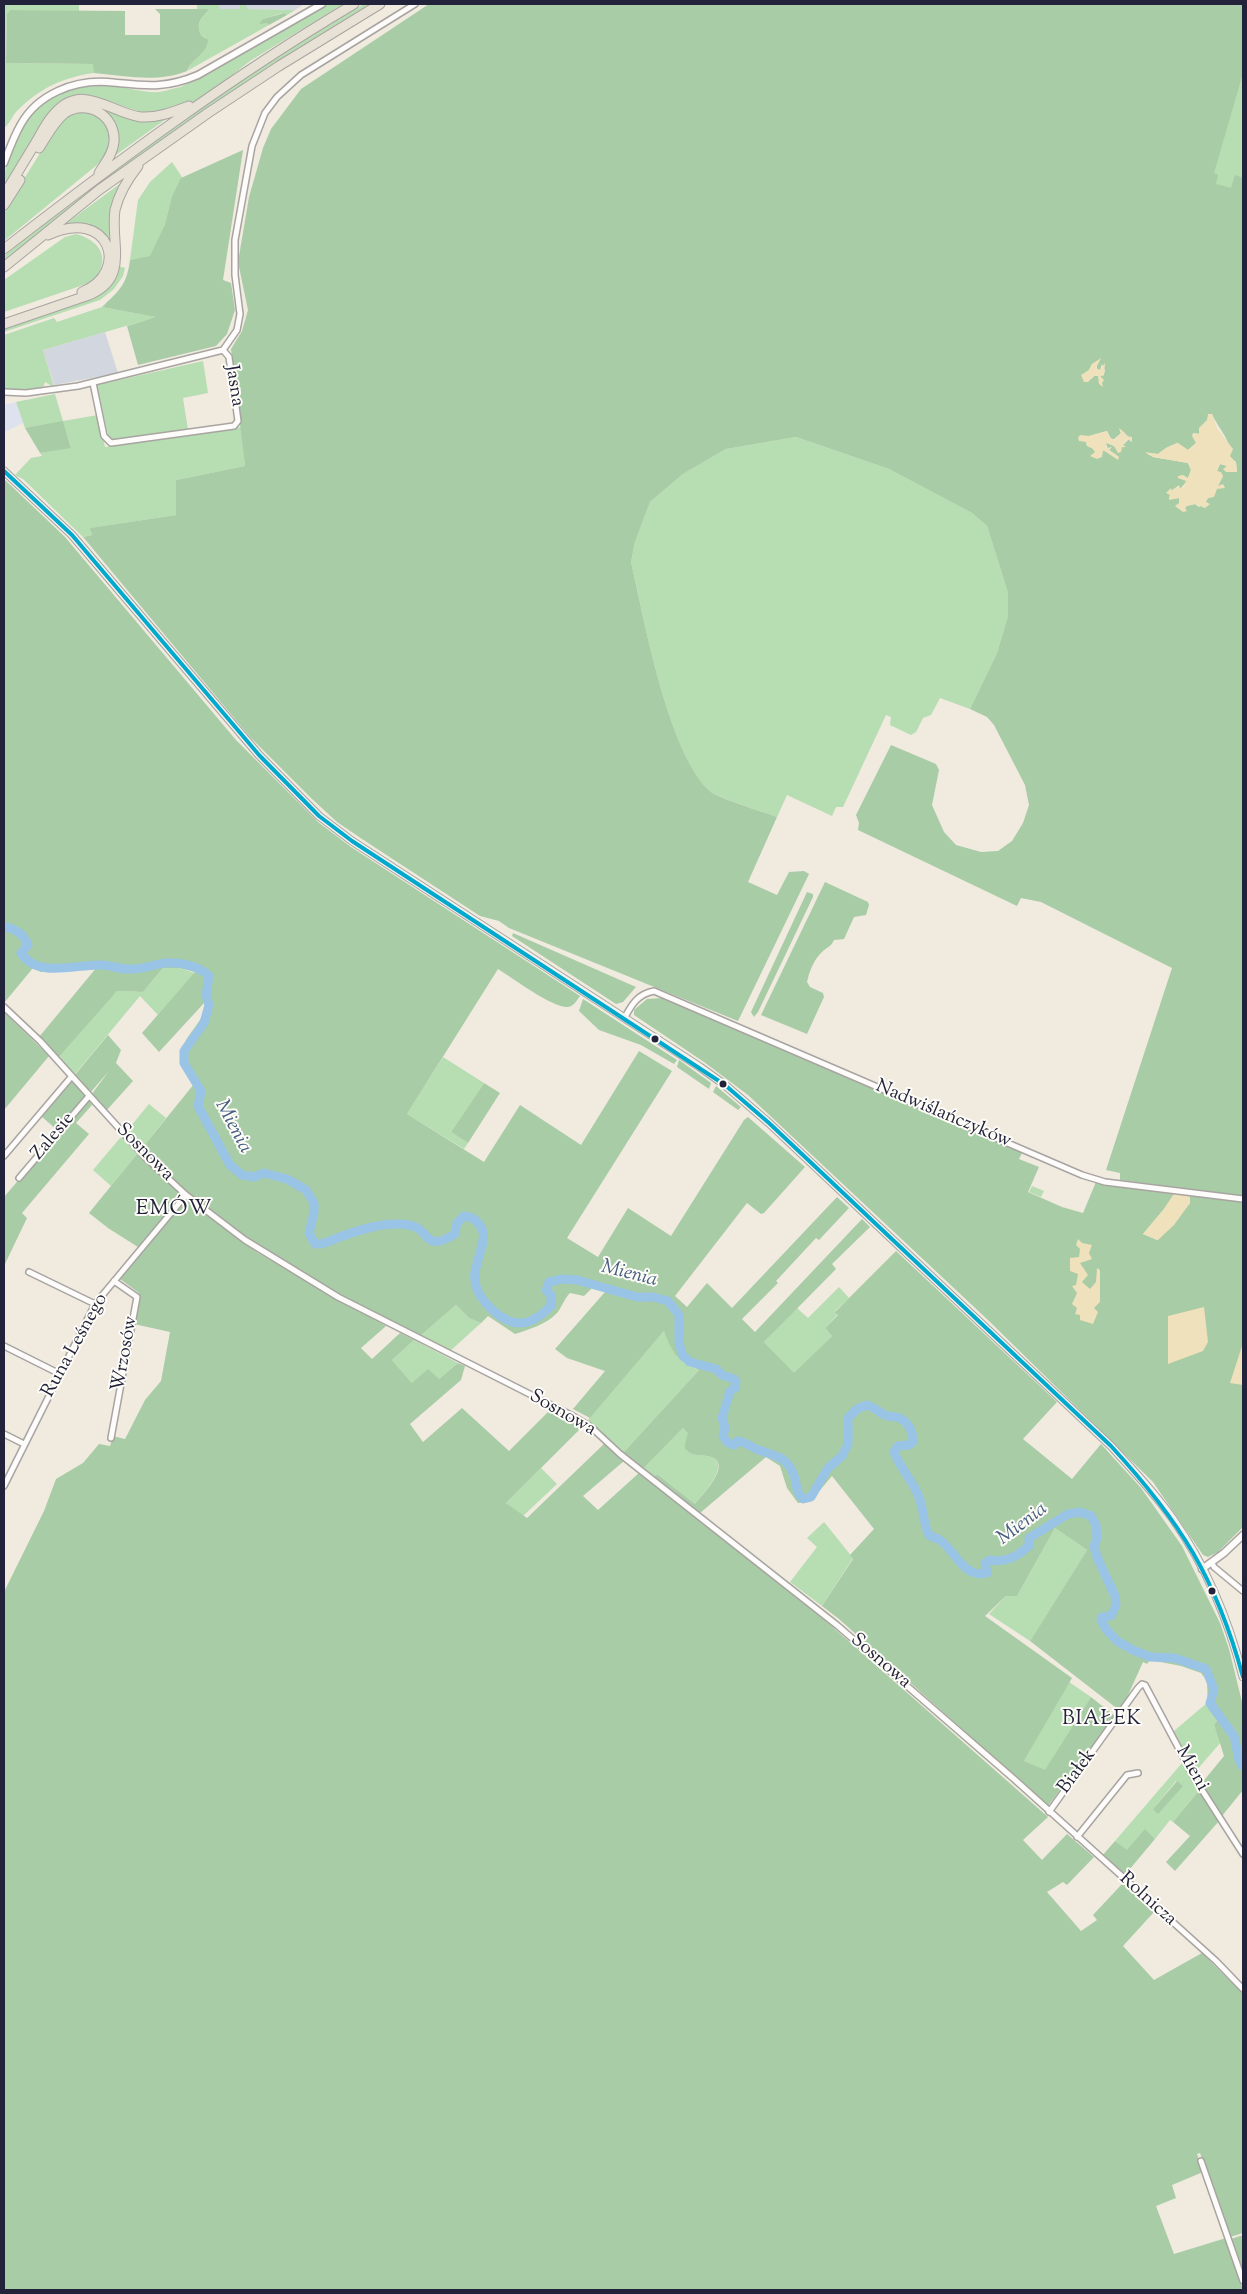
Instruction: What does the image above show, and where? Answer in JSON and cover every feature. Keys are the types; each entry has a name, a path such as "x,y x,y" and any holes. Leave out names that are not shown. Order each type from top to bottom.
{"highway":[{"path":"4,249 98,176 203,101 313,28 354,4"},
{"path":"4,267 99,190 144,158 279,66 380,4"},
{"path":"4,195 52,116 68,103 78,100 92,100 128,114 145,117 170,113 203,101"},
{"path":"4,205 53,126 61,116 77,108 87,108 100,113 112,128 113,149 98,176"},
{"path":"4,324 89,295 96,292 108,281 116,264 114,222 118,198 144,158"},
{"path":"4,317 84,291 99,282 104,276 109,260 108,251 98,233 89,228 71,227 37,241"}],"main road":[{"path":"4,471 72,535 242,737 320,816 352,840 700,1067 747,1104 1111,1446 1146,1484 1174,1520 1202,1569 1222,1612 1243,1676"}],"street":[{"path":"4,163 26,117 44,99 58,90 90,82 147,87 178,83 198,75 322,4"},
{"path":"223,350 237,330 240,314 235,275 235,240 252,146 265,113 277,97 301,75 415,4"},
{"name":"Jasna","path":"4,392 35,392 93,382 223,350 230,358 238,421 234,426 111,443 104,436 93,382"},
{"name":"Nadwiślańczyków","path":"625,1017 638,998 646,992 654,990 1082,1175 1105,1182 1243,1199"},
{"name":"Sosnowa","path":"4,1007 28,1029 145,1157 186,1195 260,1251 338,1297 571,1415 591,1427 620,1454 838,1626 1049,1812"},
{"path":"4,1156 72,1076"},
{"name":"Zalesie","path":"19,1178 89,1096"},
{"name":"Runa Leśnego","path":"4,1486 95,1304 186,1195"},
{"path":"29,1272 95,1304"},
{"name":"Wrzosów","path":"111,1438 137,1297 114,1281"},
{"path":"4,1346 60,1374"},
{"path":"4,1434 24,1444"},
{"path":"1202,1569 1212,1563 1243,1536"},
{"path":"1212,1563 1214,1567 1243,1591"},
{"name":"Białek","path":"1049,1812 1142,1684"},
{"name":"Mieni","path":"1142,1684 1148,1686 1194,1779 1243,1854"},
{"path":"1077,1837 1127,1775 1138,1773"},
{"name":"Rolnicza","path":"1049,1812 1216,1961 1243,1989"},
{"path":"1201,2161 1243,2281"}],"shaded area":[{"path":"219,4 240,4 240,9 219,9"},
{"path":"246,4 304,4 295,10 246,9"},
{"path":"105,332 118,373 54,385 43,350"},
{"path":"16,402 23,423 5,432 4,405"}],"green space":[{"path":"4,4 79,4 79,11 10,10 7,14 6,63 94,64 94,73 73,77 44,90 26,102 4,128"},
{"path":"197,4 219,4 219,9 240,9 240,4 246,4 247,9 295,10 287,15 282,13 263,19 269,25 187,71 206,38 199,31 199,23 209,9 197,9"},
{"path":"328,4 343,4 250,61 203,98 185,106 147,114 89,95 78,96 4,189 6,166 20,131 38,108 49,100 74,89 88,87 117,87 162,92 181,87"},
{"path":"364,4 370,4 287,55 157,143 4,260 4,256 47,222 180,124 271,62"},
{"path":"429,4 1243,4 1243,74 1214,173 1218,175 1216,184 1231,188 1235,175 1243,178 1243,1196 1120,1180 1120,1173 1106,1170 1172,968 1041,902 1021,898 1017,906 858,830 859,823 856,815 891,745 936,764 939,770 932,805 944,832 956,845 981,852 998,851 1012,841 1023,823 1029,805 1025,785 994,725 987,717 970,709 997,653 1008,616 1008,593 987,526 972,513 889,469 796,437 726,449 683,474 650,502 635,542 631,562 660,684 670,717 695,773 714,794 777,817 748,882 777,895 789,872 804,871 809,874 738,1021 509,928 499,921 480,916 337,822 250,737 83,537 92,535 90,528 176,515 176,480 245,466 231,349 242,331 248,310 238,262 249,197 263,148 271,129 301,89","holes":["1097,363 1097,370 1100,370 1102,364 1105,371 1103,376 1101,375 1100,377 1102,385 1098,376 1094,376 1091,379 1083,375 1092,364","1212,414 1227,440 1230,451 1229,456 1236,462 1237,472 1226,472 1227,466 1220,464 1217,471 1223,476 1212,497 1208,498 1199,507 1195,504 1185,508 1179,503 1179,498 1169,499 1171,491 1178,486 1180,489 1187,481 1185,479 1188,478 1191,470 1188,463 1153,457 1146,453 1158,454 1177,443 1188,450 1196,443 1194,433 1199,434","1119,429 1130,438 1123,445 1124,448 1122,446 1120,449 1106,443 1108,450 1112,447 1109,450 1119,457 1102,450 1102,457 1087,446 1086,442 1089,436 1107,431 1112,441 1121,433"]},
{"path":"155,9 209,9 199,23 201,35 208,40 207,45 187,71 164,77 141,78 94,73 93,64 6,63 7,14 10,10 125,11 125,35 160,35 160,14"},
{"path":"284,13 287,15 269,25 267,23 259,24 263,19"},
{"path":"1243,74 1243,206 1207,194"},
{"path":"78,103 92,103 136,119 169,117 113,157 117,135 115,125 108,115 97,108 85,105 67,109 51,124 4,202 4,199 53,119 68,107"},
{"path":"80,111 98,117 108,127 109,141 103,160 4,241 4,211 55,129 67,115"},
{"path":"243,150 223,280 231,283 235,310 227,334 216,346 138,365 127,326 156,317 102,307 114,296 125,281 130,260 150,256 165,224 172,196 181,178"},
{"path":"172,162 182,177 172,196 165,224 150,257 130,260 138,200 150,182"},
{"path":"125,180 118,191 113,258 99,231 95,228 83,224 64,225"},
{"path":"76,234 93,242 101,253 101,267 92,282 4,312 4,280 65,237"},
{"path":"118,266 125,268 123,276 114,289 100,300 4,332 4,328 92,297"},
{"path":"102,307 157,317 43,350 54,387 45,382 43,388 34,390 4,389 4,335 54,318 57,322"},
{"path":"203,361 208,393 183,398 188,430 113,441 109,439 97,385"},
{"path":"55,394 63,421 98,415 105,447 241,427 245,466 176,480 176,515 91,528 92,535 83,537 23,479 15,475 31,458 42,456 40,453 71,447 63,422 25,428 16,402"},
{"path":"63,421 71,448 40,453 25,428"},
{"path":"796,437 889,469 972,513 987,526 1008,593 1008,616 997,653 970,709 940,698 931,715 923,718 916,732 911,735 890,725 891,717 886,715 843,807 836,807 832,816 787,795 777,817 715,794 710,791 695,773 682,748 670,717 651,649 631,562 635,542 650,502 683,474 726,449"},
{"path":"4,479 65,537 236,740 318,822 351,847 580,996 572,1005 568,1007 561,1006 543,998 498,969 407,1114 484,1162 520,1105 581,1145 639,1051 672,1071 567,1238 598,1257 628,1208 671,1236 744,1120 748,1117 805,1167 764,1213 761,1214 747,1203 675,1296 687,1307 707,1283 732,1308 837,1197 849,1208 819,1240 816,1238 776,1281 778,1283 742,1319 755,1332 862,1219 870,1227 832,1264 836,1269 764,1342 794,1373 832,1336 825,1328 838,1315 835,1312 896,1251 1057,1402 1023,1439 1072,1479 1101,1444 1141,1488 1182,1546 1220,1623 1229,1649 1243,1706 1243,1790 1222,1816 1201,1784 1224,1756 1214,1724 1217,1721 1208,1709 1207,1681 1201,1673 1181,1666 1150,1660 1147,1664 1143,1662 1125,1702 1119,1710 1030,1641 1087,1550 1055,1528 1017,1596 1006,1596 985,1616 1072,1678 1024,1761 1045,1770 1091,1697 1115,1716 1048,1806 839,1619 822,1606 853,1559 850,1555 874,1529 832,1476 810,1502 798,1503 787,1488 780,1466 766,1457 700,1513 654,1477 657,1474 695,1504 715,1478 718,1464 715,1459 688,1452 685,1449 685,1443 688,1433 683,1428 643,1469 623,1453 699,1370 685,1362 673,1351 664,1331 590,1418 573,1409 605,1371 567,1358 555,1349 605,1292 593,1287 584,1296 570,1293 559,1311 547,1321 515,1334 488,1316 481,1323 469,1318 456,1305 419,1337 353,1303 260,1249 185,1190 143,1147 194,1084 184,1071 181,1051 201,1018 205,1002 159,1052 142,1033 195,972 179,968 163,968 143,992 117,991 59,1057 39,1037 97,967 41,972 33,968 4,1003"},
{"path":"825,882 868,902 869,905 866,915 854,917 844,939 834,940 819,955 812,966 807,982 810,987 823,993 824,997 807,1034 761,1015"},
{"path":"807,892 813,894 813,897 754,1017 751,1012"},
{"path":"513,933 636,987 623,1002 616,1004 512,936"},
{"path":"163,968 179,968 195,973 158,1015 140,996 75,1074 59,1057 117,991 143,992"},
{"path":"662,998 1022,1153 1019,1159 1039,1167 1028,1192 1062,1207 1083,1213 1096,1182 1174,1194 1143,1234 1157,1240 1190,1203 1190,1195 1243,1202 1243,1527 1218,1552 1208,1557 1203,1555 1153,1482 989,1321 748,1095 704,1062 634,1015 634,1010 647,999"},
{"path":"583,999 677,1060 674,1064 641,1045 599,1030 579,1011"},
{"path":"4,1012 49,1056 4,1110"},
{"path":"108,1035 121,1050 116,1063 133,1081 106,1111 91,1095 109,1071 90,1093 74,1076"},
{"path":"443,1057 484,1083 451,1132 468,1143 464,1149 407,1114"},
{"path":"679,1060 711,1083 709,1089 677,1067"},
{"path":"71,1080 86,1097 57,1130 40,1115"},
{"path":"484,1083 500,1093 468,1143 451,1132"},
{"path":"716,1086 741,1107 738,1110 713,1092"},
{"path":"88,1099 92,1105 76,1123 89,1134 22,1213 27,1218 4,1266 4,1197"},
{"path":"149,1104 166,1118 143,1147 126,1132"},
{"path":"120,1138 123,1138 137,1154 111,1186 93,1170"},
{"path":"137,1154 182,1195 138,1247 89,1213"},
{"path":"1032,1186 1044,1191 1041,1197 1029,1192"},
{"path":"186,1199 258,1253 386,1326 361,1348 372,1359 400,1333 414,1340 392,1360 412,1383 428,1369 439,1379 458,1363 465,1366 461,1380 410,1424 423,1442 462,1408 509,1451 551,1409 584,1425 506,1503 527,1518 605,1443 624,1461 583,1496 598,1510 640,1472 828,1623 1048,1817 1023,1840 1042,1860 1067,1834 1094,1857 1067,1885 1063,1882 1047,1892 1081,1931 1097,1920 1093,1915 1123,1883 1154,1912 1123,1946 1154,1980 1202,1953 1243,1994 1243,2233 1230,2237 1200,2153 1197,2154 1203,2172 1172,2185 1176,2198 1156,2206 1174,2254 1226,2238 1243,2290 4,2290 4,1592 44,1511 56,1479 83,1463 99,1444 110,1446 113,1436 125,1439 145,1400 161,1381 170,1332 134,1324 139,1293 120,1279"},
{"path":"839,1287 849,1298 835,1311 838,1314 825,1328 832,1336 794,1374 764,1342 797,1308 808,1318"},
{"path":"456,1305 469,1318 481,1323 449,1352 419,1337"},
{"path":"664,1331 684,1363 699,1370 623,1453 588,1420"},
{"path":"414,1340 458,1363 439,1379 412,1383 392,1360"},
{"path":"683,1428 689,1433 685,1449 693,1454 715,1459 718,1464 718,1471 710,1486 695,1504 657,1474 654,1477 643,1469"},
{"path":"541,1468 557,1484 523,1516 506,1503"},
{"path":"824,1522 853,1558 822,1606 790,1582 817,1547 807,1538"},
{"path":"1055,1528 1087,1550 1030,1641 989,1614 1006,1596 1017,1596"},
{"path":"1069,1682 1091,1697 1045,1771 1024,1761"},
{"path":"1208,1702 1208,1709 1217,1721 1214,1724 1221,1742 1195,1772 1174,1731"},
{"path":"1182,1763 1200,1792 1197,1793 1173,1822 1170,1820 1155,1839 1145,1830 1127,1851 1115,1841","holes":["1176,1781 1183,1786 1153,1809"]},
{"path":"1177,1781 1183,1786 1158,1814 1153,1809"},
{"path":"1200,1792 1219,1821 1175,1871 1166,1862 1190,1836 1173,1822 1197,1793"},
{"path":"1145,1829 1155,1839 1124,1876 1102,1856 1115,1841 1127,1850"},
{"path":"1243,2235 1243,2273 1231,2239"}],"sand":[{"path":"1101,358 1096,368 1100,370 1105,363 1104,375 1100,376 1104,380 1102,383 1103,387 1099,384 1098,376 1094,376 1088,382 1084,382 1081,375"},
{"path":"1208,414 1212,414 1217,428 1233,449 1230,456 1236,463 1237,472 1226,472 1223,469 1227,466 1220,464 1217,471 1221,472 1223,476 1218,486 1223,484 1225,488 1217,489 1214,497 1208,498 1206,502 1210,504 1205,508 1195,504 1187,506 1185,508 1187,511 1183,512 1175,506 1179,503 1179,498 1169,500 1170,495 1166,493 1171,488 1172,491 1179,485 1180,488 1184,487 1186,481 1178,478 1178,476 1183,475 1188,478 1191,470 1188,463 1153,457 1145,452 1158,454 1178,443 1188,450 1196,443 1192,436 1193,433 1199,434 1199,428 1207,420"},
{"path":"1119,428 1126,436 1132,437 1132,442 1127,439 1123,445 1126,447 1122,447 1121,452 1118,453 1114,446 1106,443 1106,448 1112,447 1109,450 1119,457 1118,460 1103,450 1102,457 1097,459 1090,456 1095,452 1087,446 1086,442 1079,441 1078,438 1080,435 1089,436 1107,431 1109,437 1115,440 1121,433"},
{"path":"1174,1194 1190,1195 1190,1203 1174,1225 1158,1240 1143,1234 1164,1209"},
{"path":"1078,1239 1082,1243 1092,1245 1089,1253 1092,1259 1080,1263 1088,1275 1082,1282 1090,1289 1096,1282 1097,1268 1100,1270 1100,1302 1094,1308 1098,1312 1093,1324 1080,1320 1080,1315 1075,1314 1077,1308 1072,1304 1077,1293 1072,1286 1076,1285 1078,1274 1070,1271 1070,1258 1079,1257 1080,1249 1076,1245"},
{"path":"1204,1307 1208,1342 1203,1351 1168,1364 1168,1316"},
{"path":"1243,1343 1243,1385 1230,1383"}],"waterway":[{"name":"Mienia","path":"4,926 16,931 24,938 28,945 21,953 28,961 37,966 58,968 101,965 128,969 177,963 195,967 209,976 206,995 209,1005 204,1023 184,1051 184,1063 201,1091 198,1106 230,1165 242,1175 254,1177 264,1173 287,1179 306,1190 314,1203 314,1213 309,1233 315,1244 363,1229 391,1224 416,1227 432,1241 437,1241 455,1234 457,1223 464,1216 474,1219 480,1225 483,1232 483,1243 475,1276 477,1289 492,1310 506,1320 525,1323 538,1317 551,1306 551,1295 546,1290 549,1282 562,1279 577,1280 637,1297 653,1297 668,1301 679,1315 679,1343 683,1356 690,1362 716,1369 722,1375 734,1379 736,1382 735,1388 730,1391 722,1418 725,1427 723,1436 727,1442 734,1445 738,1441 743,1442 756,1449 777,1456 789,1466 794,1475 798,1493 803,1499 811,1497 828,1468 842,1456 848,1444 848,1418 857,1409 867,1405 886,1416 897,1417 904,1421 911,1430 913,1442 909,1445 898,1446 894,1452 919,1497 929,1535 946,1545 961,1563 972,1572 979,1574 987,1573 985,1563 990,1560 1007,1560 1016,1556 1029,1546 1029,1538 1068,1514 1080,1512 1091,1516 1096,1525 1097,1538 1094,1546 1097,1557 1115,1596 1116,1605 1111,1616 1102,1617 1101,1620 1106,1629 1117,1641 1150,1657 1175,1658 1206,1669 1214,1690 1210,1703 1234,1736 1239,1760 1243,1767"}],"transit line":[{"path":"4,471 72,535 259,755 319,816 352,841 725,1085 769,1123 1111,1446 1157,1500 1193,1552 1221,1610 1243,1677"}],"district":[{"name":"EMÓW","path":"174,1210"},
{"name":"BIAŁEK","path":"1102,1721"}]}
